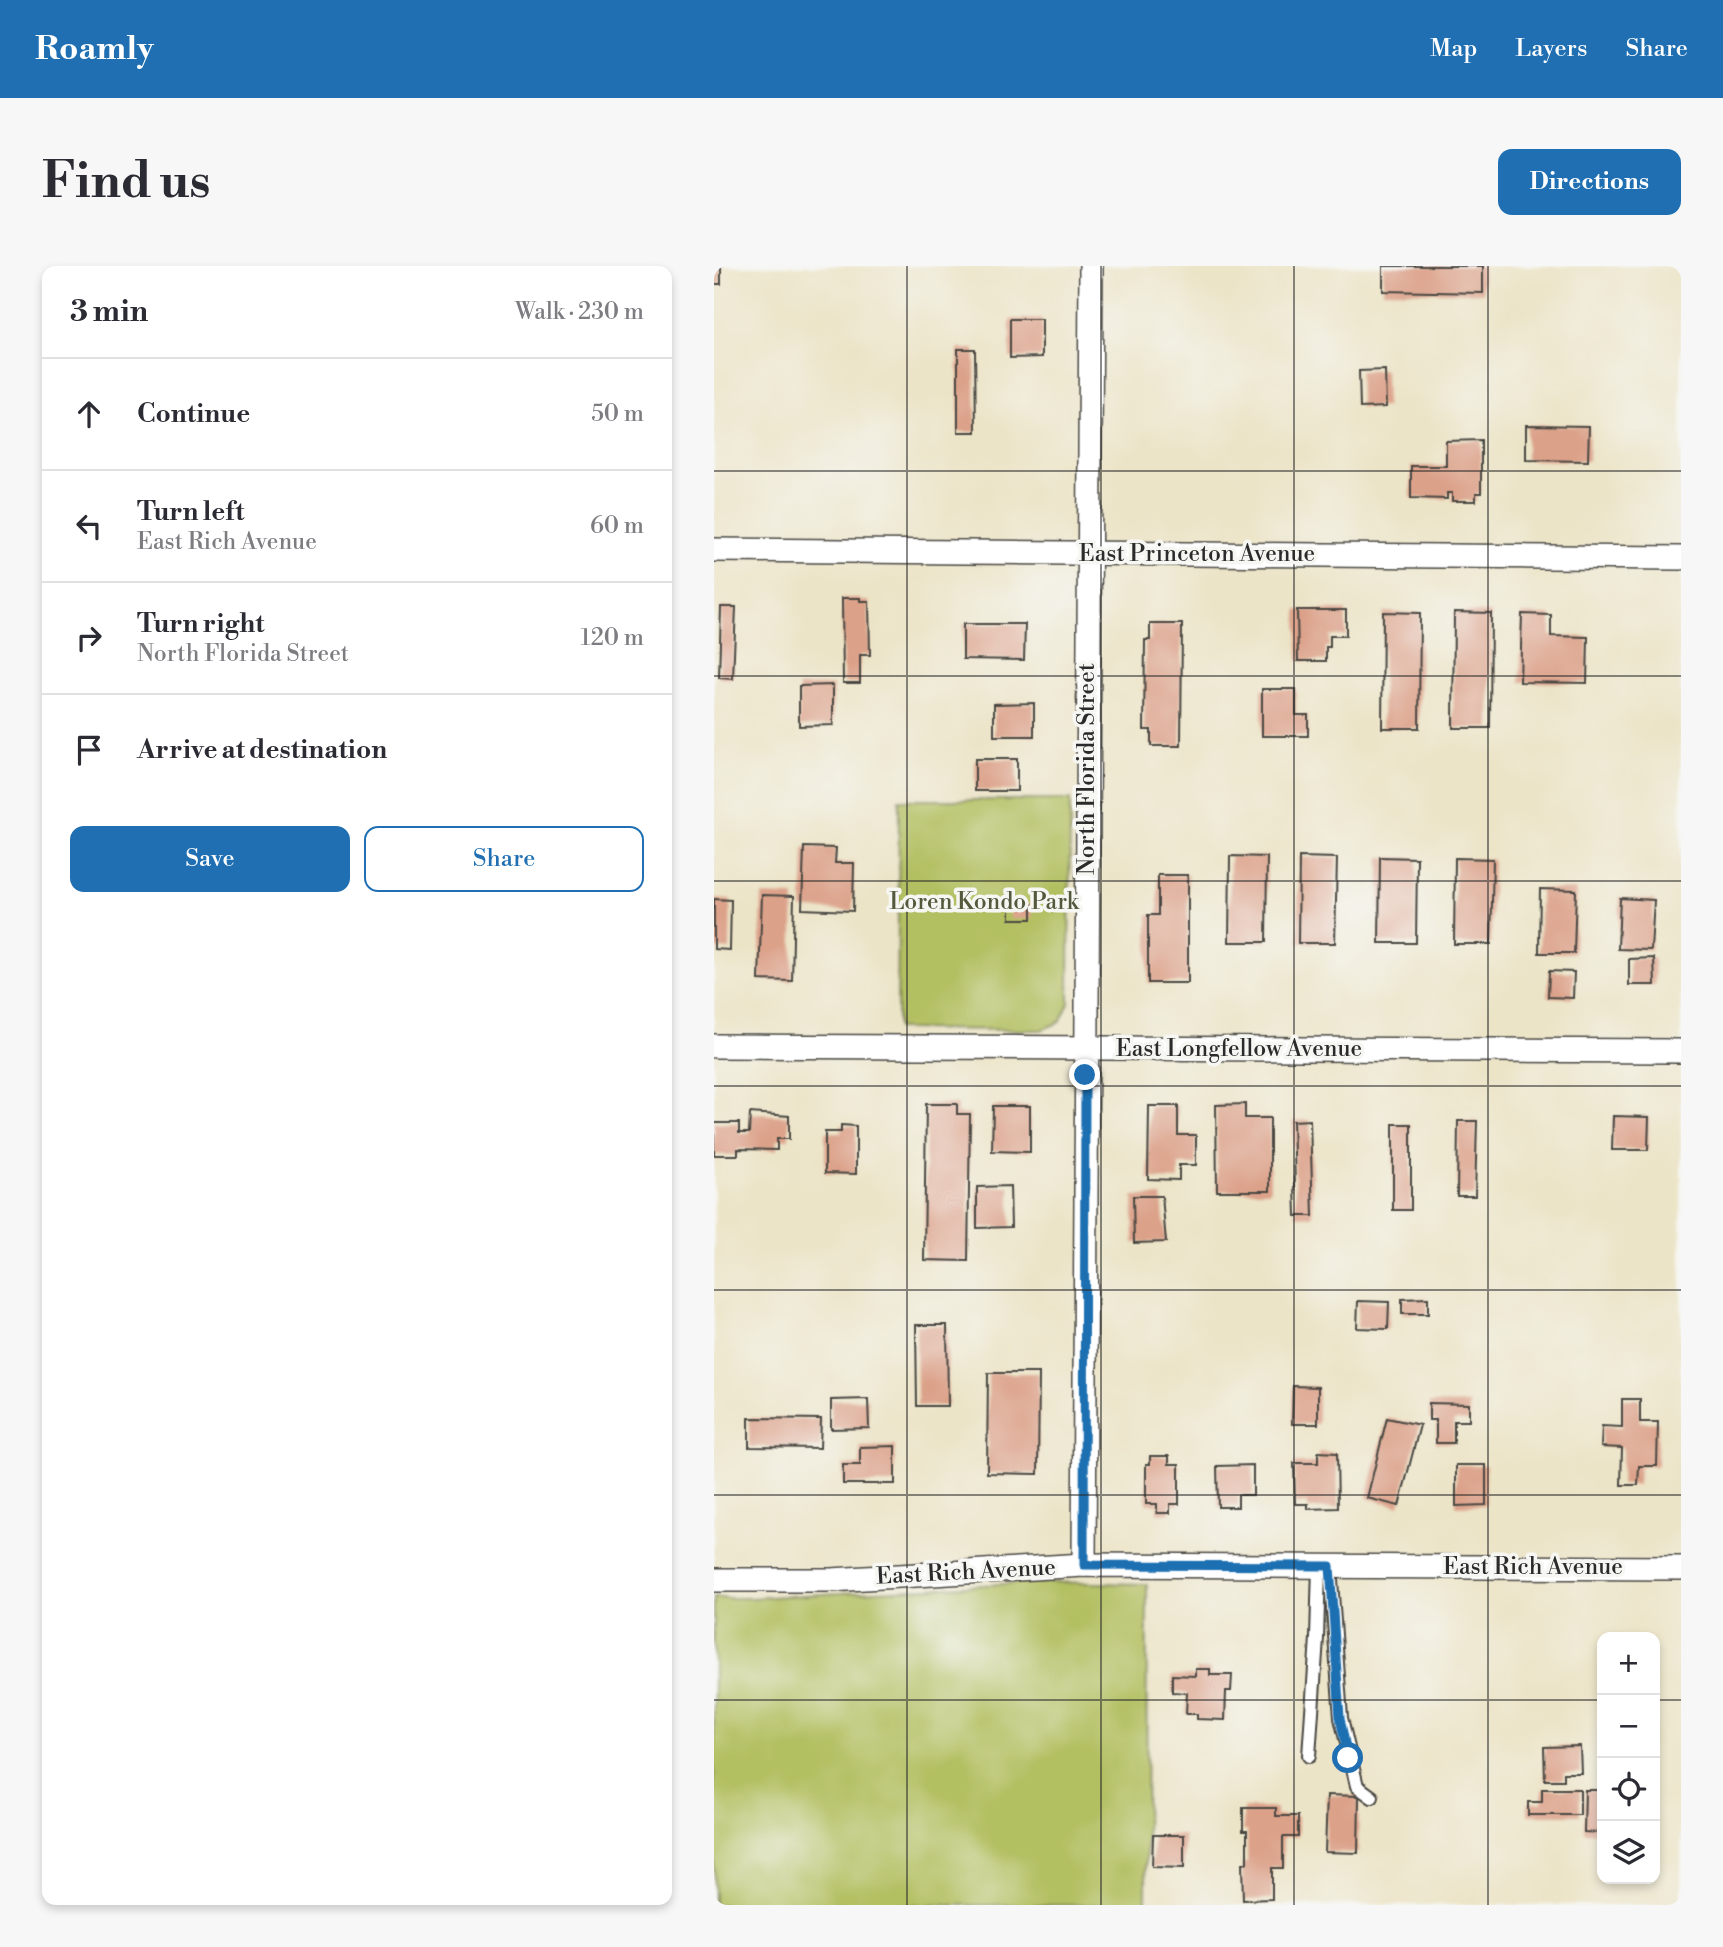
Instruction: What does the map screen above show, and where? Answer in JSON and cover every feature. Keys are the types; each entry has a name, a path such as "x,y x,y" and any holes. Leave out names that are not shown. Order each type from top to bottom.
{"street":[{"name":"North Florida Street","path":"1084,1565 1091,266"},
{"name":"East Princeton Avenue","path":"714,550 1681,558"},
{"name":"East Longfellow Avenue","path":"714,1046 1681,1051"},
{"name":"East Rich Avenue","path":"714,1580 831,1580 1084,1565 1681,1568"}],"lane":[{"path":"1309,1756 1325,1566"},
{"path":"1325,1566 1340,1718 1348,1758 1357,1786 1372,1797"}],"green space":[{"name":"Loren Kondo Park","path":"899,800 1070,800 1069,1003 1060,1022 1041,1030 897,1029"},
{"path":"1037,1582 1147,1584 1146,1905 714,1905 714,1598"}],"building":[{"path":"714,266 721,266 721,284 714,284"},
{"path":"1383,266 1483,266 1483,293 1383,291"},
{"path":"1010,319 1042,319 1042,357 1010,358"},
{"path":"958,349 975,349 976,432 958,432"},
{"path":"1385,370 1386,407 1360,408 1359,371"},
{"path":"1526,425 1589,426 1588,461 1526,460"},
{"path":"1481,440 1481,493 1476,493 1476,501 1452,501 1452,493 1447,493 1447,499 1411,498 1411,466 1446,466 1446,441"},
{"path":"842,598 869,601 870,655 860,655 860,683 843,683"},
{"path":"721,607 736,607 733,679 719,678"},
{"path":"1297,610 1346,610 1346,636 1330,636 1330,647 1326,647 1326,661 1298,661"},
{"path":"1383,612 1420,613 1419,728 1382,728"},
{"path":"1454,612 1491,613 1490,728 1453,728"},
{"path":"1522,614 1551,615 1551,636 1588,637 1587,683 1520,682"},
{"path":"963,624 1025,624 1024,660 963,659"},
{"path":"1150,624 1182,624 1181,746 1151,746 1151,730 1144,730 1145,640 1150,640"},
{"path":"833,685 833,725 799,726 799,686"},
{"path":"1262,689 1296,689 1296,715 1308,715 1308,736 1262,736"},
{"path":"1034,703 1034,736 994,736 994,704"},
{"path":"975,759 1017,759 1017,791 975,791"},
{"path":"804,847 836,848 835,863 854,863 853,911 802,909"},
{"path":"1230,856 1267,857 1266,942 1229,942"},
{"path":"1299,857 1337,858 1335,943 1298,943"},
{"path":"1380,857 1417,858 1416,943 1379,943"},
{"path":"1455,858 1493,859 1491,944 1454,944"},
{"path":"1158,875 1188,875 1188,983 1148,983 1148,915 1158,915"},
{"path":"1540,889 1576,890 1574,953 1539,953"},
{"path":"762,895 794,896 792,981 759,980"},
{"path":"1620,898 1654,900 1651,950 1618,949"},
{"path":"714,899 731,900 730,950 714,949"},
{"path":"1010,904 1032,904 1032,919 1010,919"},
{"path":"1654,958 1655,985 1629,985 1629,959"},
{"path":"1549,971 1574,972 1573,998 1548,997"},
{"path":"926,1104 957,1104 957,1114 970,1114 968,1261 924,1260"},
{"path":"1245,1104 1245,1118 1270,1118 1270,1191 1217,1191 1216,1105"},
{"path":"993,1106 1030,1106 1030,1152 992,1151"},
{"path":"1149,1106 1178,1106 1178,1135 1196,1135 1196,1165 1179,1165 1179,1180 1148,1179"},
{"path":"750,1113 789,1116 789,1139 777,1139 777,1150 738,1149 738,1155 714,1155 714,1123 739,1123 739,1133 749,1133"},
{"path":"1613,1116 1649,1117 1648,1150 1612,1150"},
{"path":"1310,1120 1313,1216 1296,1216 1293,1121"},
{"path":"1458,1121 1477,1121 1475,1196 1457,1196"},
{"path":"1393,1124 1411,1124 1411,1210 1393,1210"},
{"path":"841,1125 856,1126 856,1174 825,1173 825,1132 841,1132"},
{"path":"1010,1186 1011,1227 977,1228 977,1187"},
{"path":"1133,1196 1162,1196 1166,1242 1134,1243"},
{"path":"1428,1298 1428,1314 1402,1314 1402,1299"},
{"path":"1358,1301 1389,1302 1388,1329 1357,1328"},
{"path":"916,1325 947,1325 948,1406 917,1406"},
{"path":"988,1373 1039,1373 1038,1474 987,1473"},
{"path":"1293,1386 1318,1387 1318,1424 1292,1424"},
{"path":"868,1399 869,1428 831,1429 831,1400"},
{"path":"1622,1399 1640,1399 1640,1422 1658,1422 1657,1466 1639,1466 1638,1485 1621,1485 1622,1448 1601,1447 1602,1426 1622,1427"},
{"path":"1429,1403 1469,1404 1469,1421 1454,1421 1454,1443 1436,1443 1436,1420 1429,1420"},
{"path":"749,1418 821,1419 820,1448 749,1447"},
{"path":"1387,1418 1420,1425 1399,1506 1367,1498"},
{"path":"895,1446 895,1484 843,1484 843,1465 860,1465 860,1447"},
{"path":"1318,1452 1337,1453 1338,1508 1308,1509 1308,1504 1295,1504 1294,1463 1318,1463"},
{"path":"1150,1456 1169,1456 1169,1464 1179,1464 1179,1504 1170,1504 1170,1513 1157,1513 1157,1504 1146,1504 1146,1464 1150,1464"},
{"path":"1253,1465 1253,1495 1238,1495 1238,1507 1218,1507 1217,1466"},
{"path":"1456,1465 1486,1465 1486,1505 1456,1506"},
{"path":"1196,1669 1210,1669 1210,1675 1232,1675 1231,1691 1226,1691 1225,1720 1197,1719 1197,1714 1186,1714 1187,1693 1172,1692 1172,1675 1196,1676"},
{"path":"1580,1746 1581,1773 1564,1773 1564,1780 1545,1780 1544,1747"},
{"path":"1542,1789 1580,1789 1580,1815 1528,1815 1528,1802 1542,1802"},
{"path":"1585,1790 1597,1790 1597,1833 1584,1832"},
{"path":"1327,1795 1359,1796 1358,1853 1325,1852"},
{"path":"1243,1808 1276,1808 1276,1816 1298,1816 1298,1837 1283,1837 1283,1868 1272,1868 1272,1899 1243,1900 1242,1863 1247,1863 1247,1831 1243,1831"},
{"path":"1153,1835 1184,1835 1184,1868 1152,1867"}],"route":[{"path":"1085,1075 1084,1565 1330,1566 1340,1718 1348,1758"}]}
